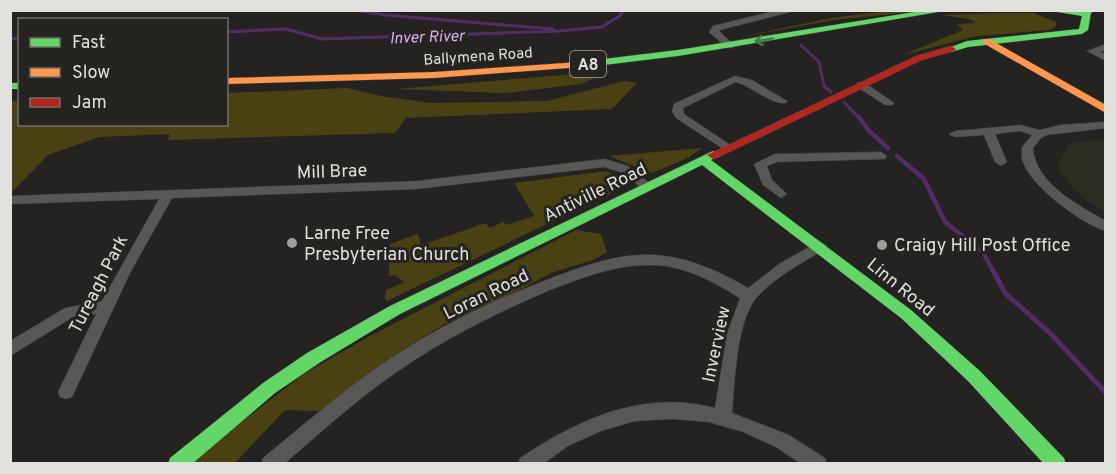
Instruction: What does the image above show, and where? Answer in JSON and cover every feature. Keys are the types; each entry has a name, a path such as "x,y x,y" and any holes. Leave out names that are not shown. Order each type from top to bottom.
{"main road":[{"name":"Ballymena Road","path":"228,74 337,72 513,63 618,52 860,10"},
{"name":"A8","path":"835,16 873,10"},
{"name":"Ballymena Road","path":"228,81 350,79 503,72 592,64 730,46 856,22 946,10"},
{"path":"1051,11 1089,12 1083,30 1064,35"},
{"path":"1051,11 1071,25 1070,32 1064,35"},
{"name":"Antiville Road","path":"177,464 269,388 354,333 395,310 647,186 935,52 986,41 1064,35"},
{"path":"986,41 1106,110"},
{"name":"Linn Road","path":"703,160 820,246 940,343 983,384 1058,464"}],"street":[{"name":"Ballymena Road","path":"718,36 714,32 716,28 794,10"},
{"path":"756,18 769,27"},
{"path":"718,36 730,46"},
{"path":"1106,47 1092,51 1106,58"},
{"path":"728,148 680,116 677,111 678,106 737,79 748,82 782,102"},
{"path":"861,85 889,103"},
{"path":"1106,124 1041,134 1035,137 1028,148 1034,171 1063,200 1106,227"},
{"path":"955,134 1020,128 1041,134"},
{"path":"989,132 1001,162"},
{"path":"781,194 767,182 759,164 775,159 881,156"},
{"name":"Mill Brae","path":"10,200 417,185 605,163 624,169 647,186"},
{"path":"747,192 767,182"},
{"name":"Tureagh Park","path":"66,392 108,306 167,195"},
{"name":"Inverview","path":"723,416 737,323 749,296 820,246"},
{"name":"Loran Road","path":"270,464 367,384 423,347 528,293 568,278 612,264 654,260 678,263 706,272 749,296"},
{"path":"10,350 70,312 108,306"},
{"path":"527,464 576,432 622,414 670,410 723,416 763,432 818,464"}],"shaded area":[{"path":"887,11 922,11 834,20 736,38 831,18"},
{"path":"1034,13 1056,22 1056,26 1050,30 977,36 903,55 963,30 957,24 975,23 970,19 942,15"},
{"path":"611,71 580,84 505,93 396,89"},
{"path":"624,81 637,83 612,109 406,118 395,133 168,140 170,134 99,137 48,155 11,193 11,101 18,100 18,126 228,126 228,93 347,88 381,96 430,103 547,101"},
{"path":"1106,139 1105,213 1076,192 1057,167 1069,143"},
{"path":"702,148 686,159 651,173 609,156"},
{"path":"606,171 621,178 622,186 618,190 387,301 385,298 386,290 404,282 395,275 389,276 390,244 418,234 421,245 486,223 490,228 503,222 506,225 534,216 514,183"},
{"path":"576,230 601,234 607,252 596,259 551,273 505,298 445,324 402,350 327,409 320,411 285,410 235,463 187,464 304,374 366,338"}],"waterway":[{"path":"356,10 386,15 553,29"},
{"name":"Inver River","path":"228,32 286,29 322,39 559,31 602,27 621,15 623,10"},
{"name":"Inver River","path":"10,38 18,39"},
{"path":"801,45 819,62 824,86 831,92"},
{"path":"844,102 860,119"},
{"path":"859,117 869,131 888,148"},
{"path":"897,156 924,179 945,222 983,252 994,273"},
{"path":"994,272 1005,293 1050,333 1106,393"}],"traffic: fast":[{"path":"579,65 678,53 946,10"},
{"path":"1049,10 1078,14 1091,10"},
{"path":"951,49 967,44 1079,32 1083,30 1087,13"},
{"path":"10,86 18,86"},
{"path":"177,464 269,388 313,358 395,310 713,155"},
{"path":"703,160 906,314 974,376 1057,464"}],"traffic: slow":[{"path":"986,41 1106,110"},
{"path":"228,81 434,75 579,65"}],"traffic: jam":[{"path":"713,155 919,58 951,49"}],"place":[{"name":"Larne Free Presbyterian Church","path":"292,243"},
{"name":"Craigy Hill Post Office","path":"882,245"}]}
